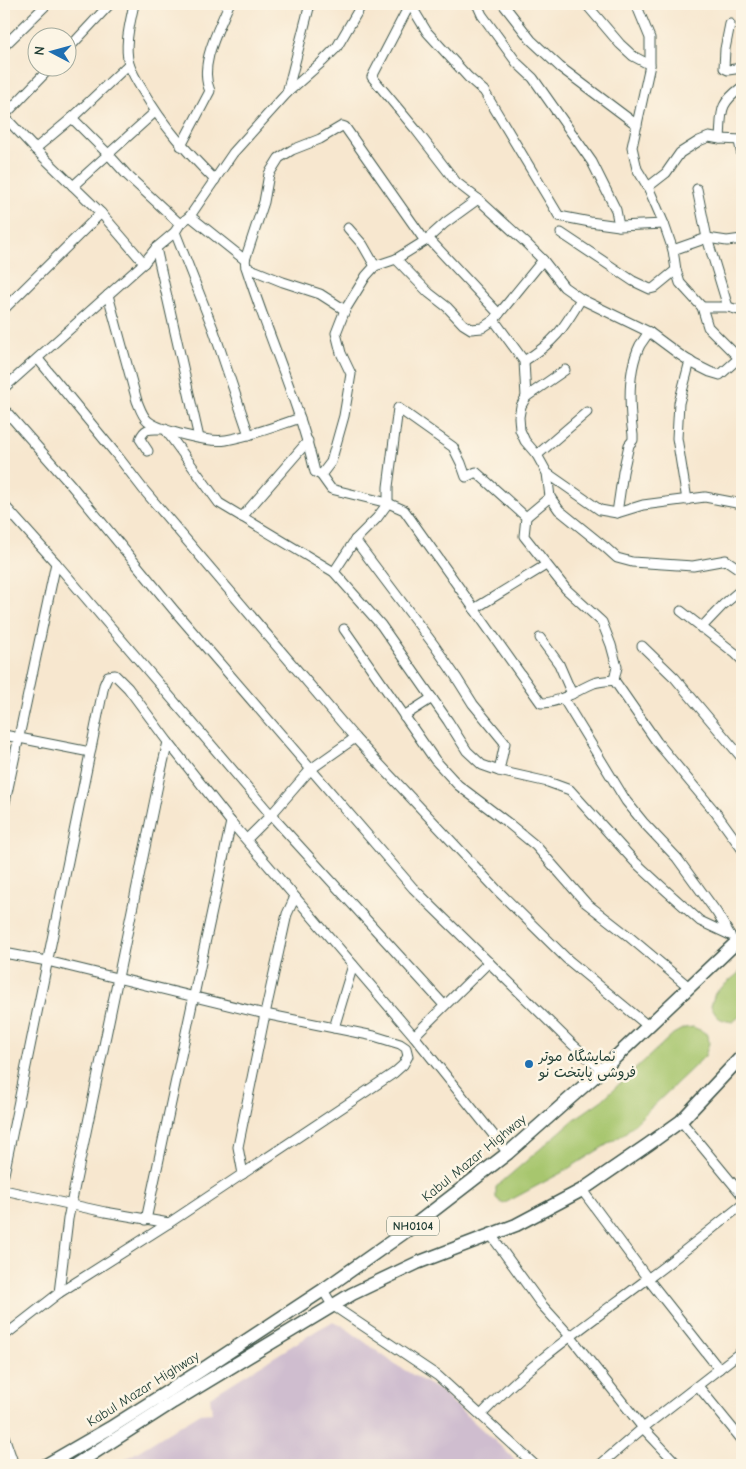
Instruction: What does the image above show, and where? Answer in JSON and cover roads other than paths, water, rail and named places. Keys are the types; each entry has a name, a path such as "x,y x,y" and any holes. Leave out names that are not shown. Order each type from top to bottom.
{"highway":[{"name":"Kabul Mazar Highway","path":"46,1465 110,1428 192,1376 323,1290 412,1227 508,1153 602,1070 737,938"},
{"name":"Kabul Mazar Highway","path":"75,1465 173,1402 332,1305 417,1263 516,1226 582,1190 680,1121 740,1064"}],"street":[{"path":"4,46 47,4"},
{"path":"78,39 110,4"},
{"path":"134,4 127,36 129,64 155,112 181,146 215,180"},
{"path":"181,146 210,91 207,84 207,61 229,4"},
{"path":"287,93 310,4"},
{"path":"4,388 144,263 156,248 190,216 233,153 287,93 337,47 362,4"},
{"path":"410,4 372,77 456,182 478,199 543,260 564,287 581,299 649,332 690,361 710,372 720,375 741,359 708,327 702,307 680,282 673,250 664,224 648,187 637,169 632,147 650,65 650,38 636,4"},
{"path":"410,4 427,32 468,77 484,91 559,216 620,226 664,224"},
{"path":"477,4 480,12 517,63 533,78 592,162 616,210 620,226"},
{"path":"503,4 531,40 560,67 637,125"},
{"path":"586,4 620,44 633,56 650,65"},
{"path":"730,24 725,49 724,68 728,70 742,68"},
{"path":"35,149 72,118 129,64"},
{"path":"40,78 4,116 101,213 144,263"},
{"path":"720,139 724,103 742,87"},
{"path":"73,186 155,112"},
{"path":"72,118 178,228 249,435"},
{"path":"526,397 524,361 496,317 427,240 345,127 342,126 320,139 292,150 279,158 269,174 264,202 245,263 259,308 308,441 315,472 321,475 331,489 388,503 404,510 541,703 548,703 563,698 596,682 614,680"},
{"path":"648,187 666,173 680,153 709,137 741,140 742,156"},
{"path":"697,189 707,238 728,308"},
{"path":"321,475 330,462 344,416 351,374 341,352 336,333 345,310 374,266 396,259 427,240 445,223 478,199"},
{"path":"4,310 101,213"},
{"path":"190,216 245,263 283,282 320,294 345,310"},
{"path":"348,228 363,245 374,266"},
{"path":"561,233 633,281 647,288 654,288 676,270"},
{"path":"673,250 707,238 727,241 742,239"},
{"path":"156,248 199,438"},
{"path":"396,259 429,292 448,307 463,324 471,329 482,328 496,317 543,260"},
{"path":"108,295 137,401 148,421 165,429 199,438 224,441 300,418"},
{"path":"524,361 552,342 565,326 581,299"},
{"path":"702,307 742,310"},
{"path":"617,513 623,472 633,435 632,372 640,346 649,332"},
{"path":"38,359 116,454 142,489 355,738 498,891 567,959 648,1026"},
{"path":"687,500 677,438 679,403 690,361"},
{"path":"566,370 526,397 521,406 519,417 520,430 525,441 537,455 547,473 550,497 559,510 617,558 632,562 693,566 726,560 742,571"},
{"path":"334,572 356,540 388,503 388,488 398,408 453,447 466,477 476,472 526,517"},
{"path":"4,409 71,485 173,609 413,888 572,1044 602,1070"},
{"path":"537,455 587,412"},
{"path":"148,451 140,439 142,433 147,429 165,429"},
{"path":"165,429 219,503 334,572 381,625 467,751 482,766 548,782 570,790 635,862 700,921 737,938"},
{"path":"242,517 308,441"},
{"path":"547,473 600,510 617,513 643,505 705,497 742,504"},
{"path":"550,497 526,517 524,536 566,589 602,622 617,667 614,680 657,742 716,813 742,849"},
{"path":"4,505 56,563 271,815 444,1005"},
{"path":"356,540 434,644 473,704 505,743 498,771"},
{"path":"4,807 56,563"},
{"path":"474,609 546,565"},
{"path":"702,628 723,605 742,589"},
{"path":"681,611 742,660"},
{"path":"344,629 435,760 458,785 536,846 586,903 689,987"},
{"path":"540,638 559,664 572,694"},
{"path":"642,646 675,678 742,758"},
{"path":"4,1174 104,685 108,676 115,674 128,688 168,742 232,822 414,1036 508,1153"},
{"path":"404,716 432,698"},
{"path":"563,698 626,801 677,858 737,938"},
{"path":"4,736 90,752"},
{"path":"247,839 271,815 311,769 355,738"},
{"path":"59,1293 68,1219 168,742"},
{"path":"146,1220 232,822"},
{"path":"243,1174 238,1147 287,914 295,897"},
{"path":"4,953 47,961 265,1014 374,1036 400,1044 406,1048 408,1056 404,1065 394,1073 170,1224 59,1293 4,1336"},
{"path":"414,1036 489,962"},
{"path":"334,1028 352,964"},
{"path":"408,1056 425,1050"},
{"path":"680,1121 742,1195"},
{"path":"4,1190 170,1224"},
{"path":"582,1190 648,1279 719,1369"},
{"path":"482,1415 535,1365 570,1336 648,1279 742,1205"},
{"path":"490,1235 541,1304 570,1336 643,1428 678,1465"},
{"path":"323,1290 332,1305 438,1376 535,1465"},
{"path":"600,1465 643,1428 742,1351"},
{"path":"698,1386 742,1440"},
{"path":"4,1436 14,1465"}],"place":[{"name":"نمایشگاه موتر فروشی پایتخت نو","path":"529,1064"}]}
